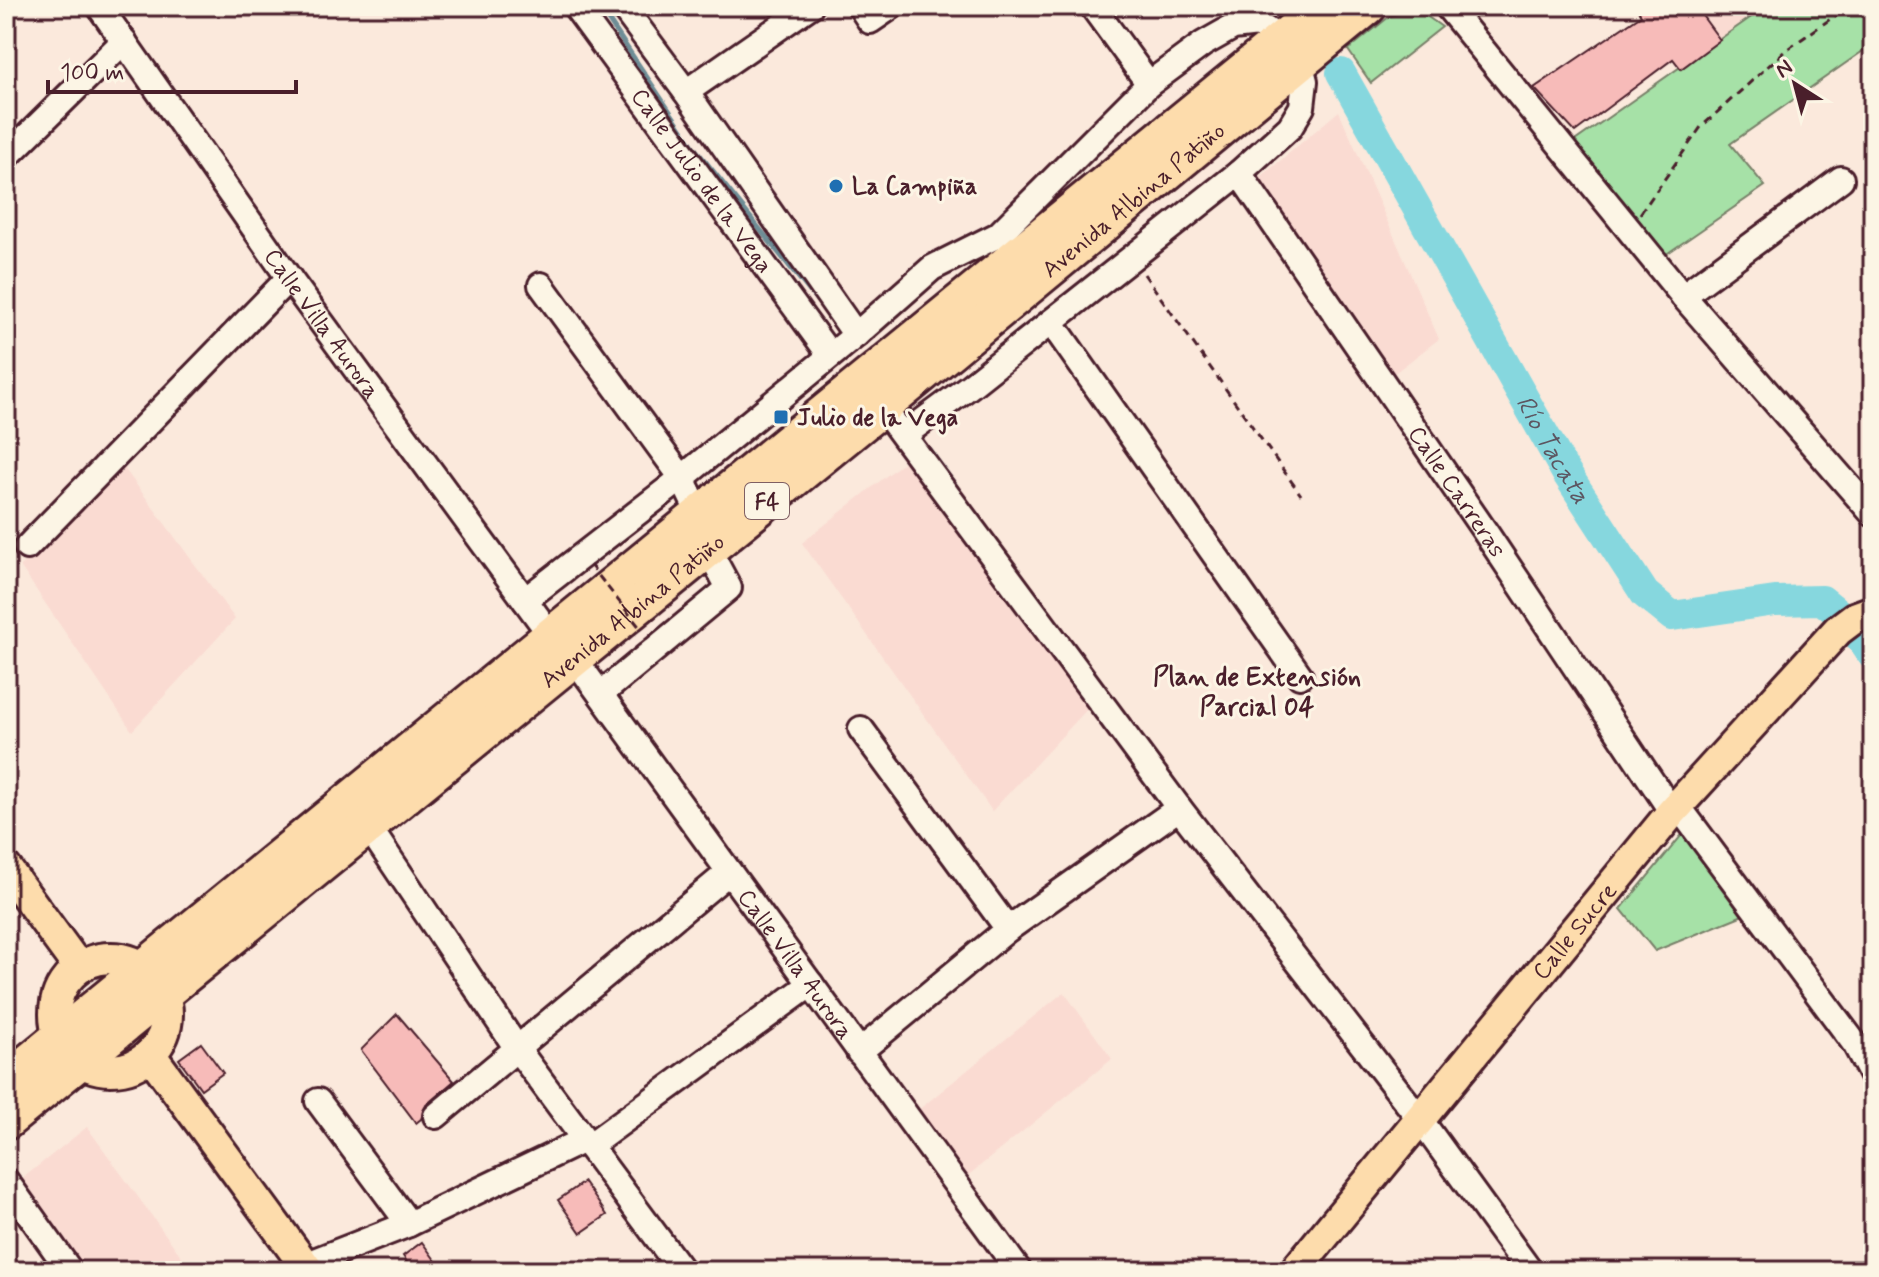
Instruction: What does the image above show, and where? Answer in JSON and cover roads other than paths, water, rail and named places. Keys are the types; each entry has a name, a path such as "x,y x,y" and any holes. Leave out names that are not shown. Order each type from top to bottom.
{"highway":[{"name":"Avenida Albina Patiño","path":"704,532 893,421 1291,51 1323,6"},
{"name":"Avenida Albina Patiño","path":"6,1121 69,1050 154,980 1291,51 1368,6"},
{"name":"Avenida Albina Patiño","path":"154,980 368,826 563,647"},
{"name":"Avenida Albina Patiño","path":"6,1081 69,1050"}],"main road":[{"name":"Calle Sucre","path":"1295,1271 1675,809 1855,620"},
{"path":"6,868 79,968"},
{"path":"108,958 126,960 154,980 167,1009 165,1030 144,1060 107,1070 69,1050 54,1017 57,997 66,979 79,968 108,958"},
{"path":"144,1060 301,1269"}],"street":[{"name":"Calle Villa Aurora","path":"99,6 289,278 525,600 602,693 1019,1271"},
{"name":"Calle Julio de la Vega","path":"575,6 830,355"},
{"name":"Calle Julio de la Vega","path":"622,6 856,335"},
{"path":"686,92 810,6"},
{"path":"860,6 870,21 892,6"},
{"path":"1092,6 1149,84"},
{"path":"1448,6 1683,296 1873,514"},
{"path":"525,600 682,478 856,335 932,268 998,235 1149,84 1203,44 1233,27 1258,24 1291,51 1305,81 1302,107 1290,127 1239,173 1051,322 893,421 1179,808 1419,1118 1530,1271"},
{"path":"6,157 124,41"},
{"name":"Calle Carreras","path":"1239,173 1675,809 1855,1044 1873,1078"},
{"path":"1683,296 1841,179"},
{"path":"27,547 289,278"},
{"path":"541,285 682,478 729,588 602,693"},
{"path":"1051,322 1300,676"},
{"path":"861,729 1008,929"},
{"path":"859,1052 1008,929 1179,808"},
{"path":"368,826 518,1050 682,1271"},
{"path":"436,1116 729,872"},
{"path":"301,1269 409,1224 586,1143 811,984"},
{"path":"318,1101 409,1224"},
{"path":"6,1181 70,1271"}],"waterway":[{"path":"599,6 693,146 827,313"},
{"name":"Río Tacata","path":"1341,73 1565,471 1645,594 1672,616 1775,601 1822,600 1848,621 1873,656"},
{"path":"928,448 956,486"}],"place":[{"name":"La Campiña","path":"836,186"},
{"name":"Julio de la Vega","path":"781,417"}],"district":[{"name":"Plan de Extensión Parcial 04","path":"1257,691"}]}
